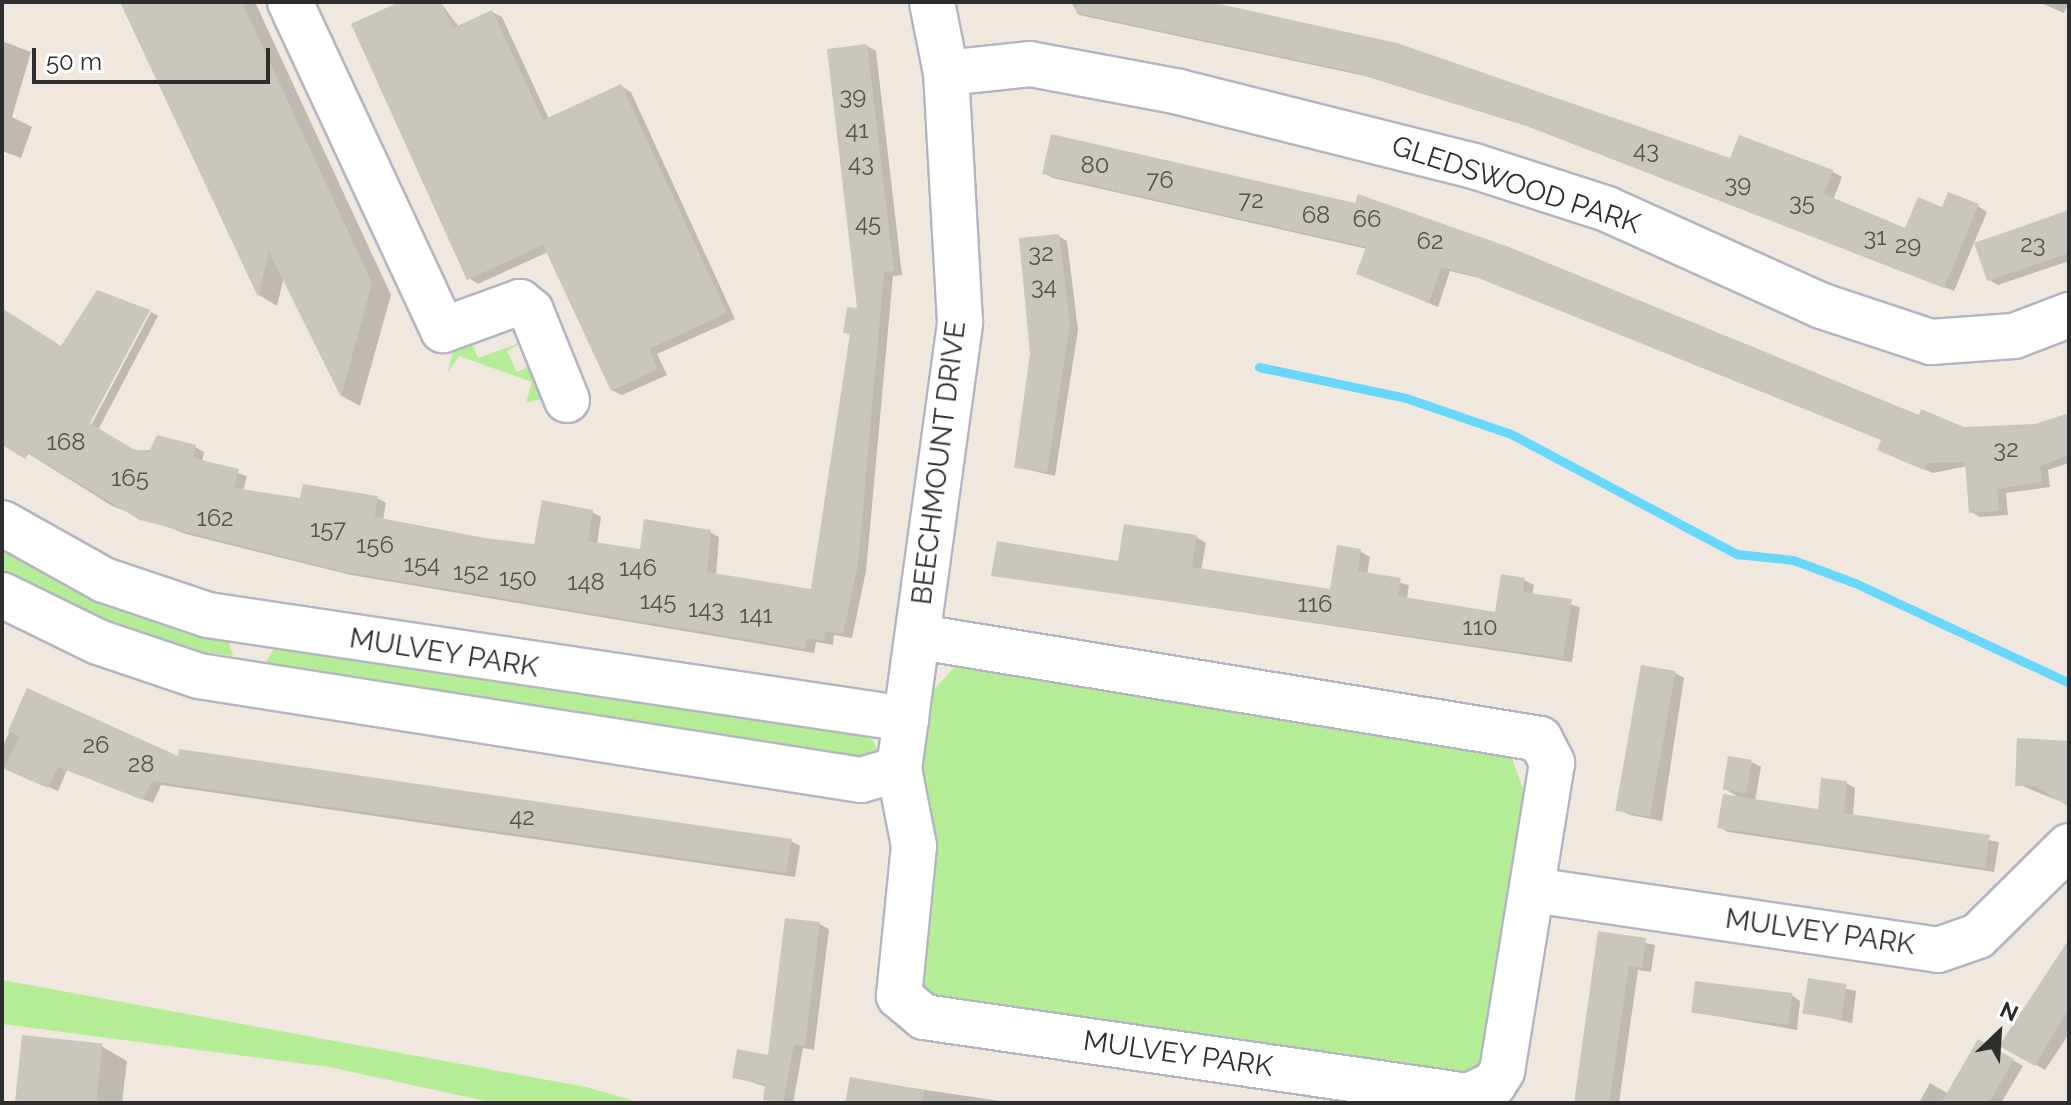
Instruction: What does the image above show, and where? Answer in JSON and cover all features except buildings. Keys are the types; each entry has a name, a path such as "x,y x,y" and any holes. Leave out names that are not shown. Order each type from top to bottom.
{"street":[{"path":"290,2 443,330 512,301 525,305 567,400"},
{"name":"BEECHMOUNT DRIVE","path":"920,637 960,322 946,73 932,2"},
{"name":"GLEDSWOOD PARK","path":"946,73 1030,64 1179,92 1474,166 1607,209 1822,306 1931,342 2014,336 2069,315"},
{"name":"MULVEY PARK","path":"2,523 104,580 253,625 906,719"},
{"path":"2,595 145,661 244,685 861,780 899,769"},
{"path":"244,685 253,625"},
{"name":"MULVEY PARK","path":"920,637 1524,731 1540,739 1552,763 1502,1071 1484,1092 1468,1096 924,1017 906,1008 896,983 914,846 899,769 920,637"},
{"name":"MULVEY PARK","path":"1533,890 1938,950 1978,936 2069,846"}],"green space":[{"path":"469,336 478,358 528,340 507,351 517,372 538,362 549,397 526,403 532,382 459,356 447,374 455,344"},
{"path":"2,546 127,611 228,640 233,656 160,646 30,589 2,572"},
{"path":"275,646 869,735 879,751 872,762 264,666"},
{"path":"957,664 1510,753 1528,803 1492,1041 1477,1072 1463,1076 937,999 917,986 918,779 932,692"},
{"path":"2,980 586,1087 642,1103 495,1103 329,1067 2,1024"}],"waterway":[{"path":"1259,367 1406,398 1511,434 1737,554 1793,560 1855,583 2069,683"}]}
